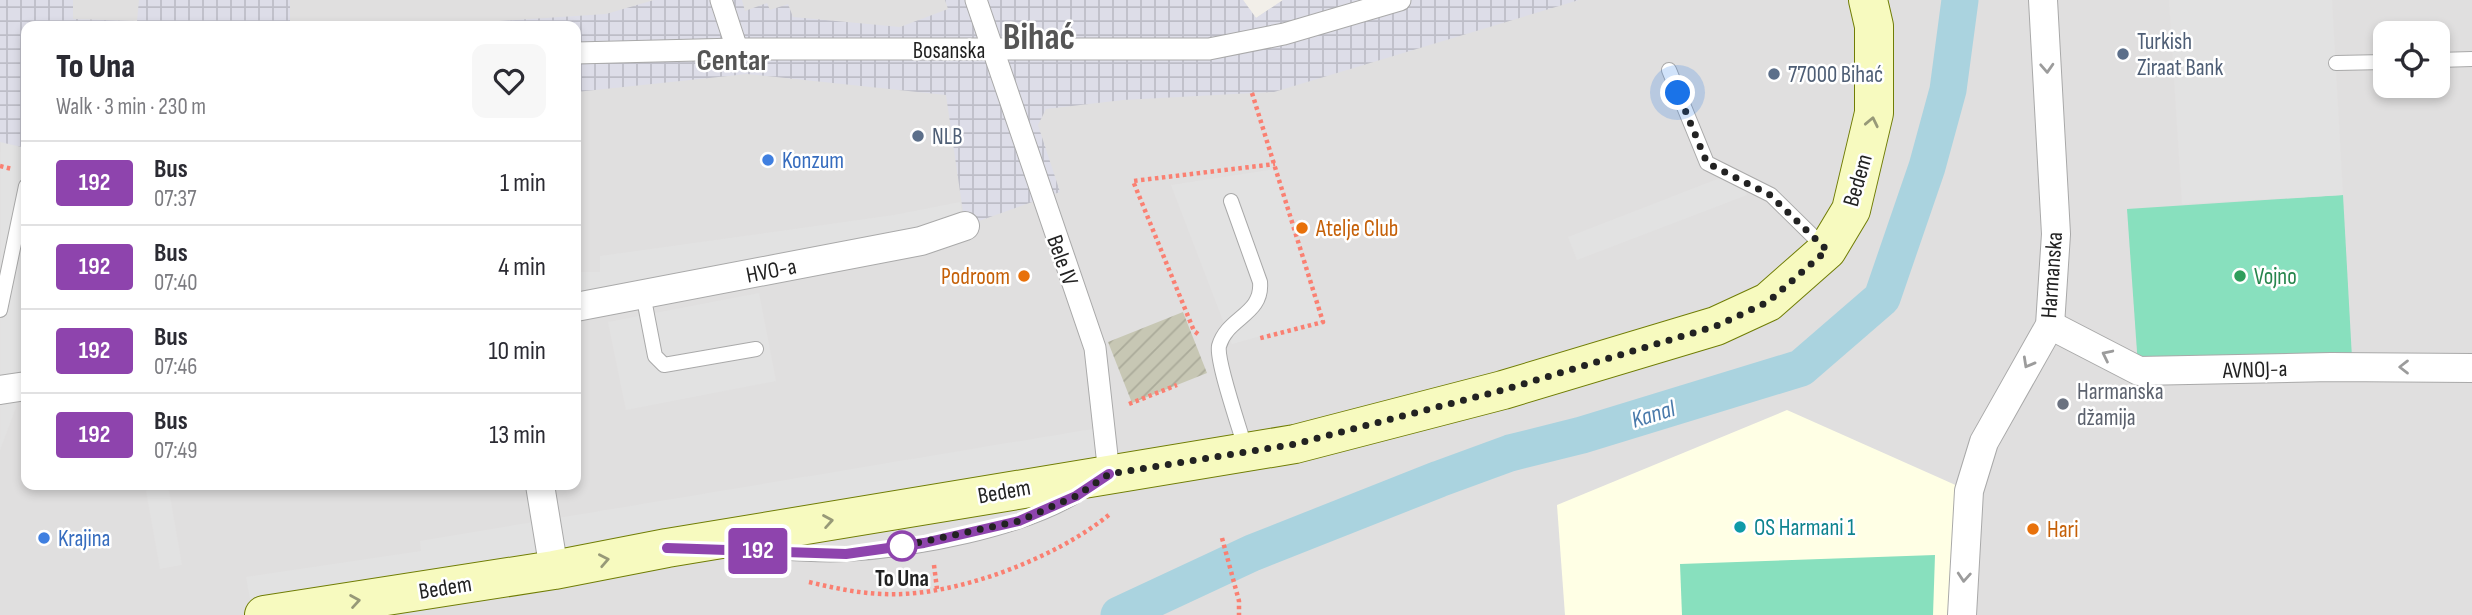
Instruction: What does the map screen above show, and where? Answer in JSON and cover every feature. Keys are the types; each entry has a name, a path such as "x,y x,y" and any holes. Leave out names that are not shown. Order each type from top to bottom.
{"main road":[{"name":"Bedem","path":"264,615 554,570 667,548 1295,444 1490,394 1716,326 1768,302 1827,250 1850,210 1874,113 1877,71 1874,26 1868,0"}],"street":[{"path":"721,0 737,49"},
{"name":"Bele IV","path":"975,0 995,50 1041,198 1095,348 1109,474"},
{"name":"Bosanska","path":"581,53 737,49 1209,48 1283,34 1399,0"},
{"name":"Harmanska","path":"1962,615 1969,491 1984,442 2050,325 2056,234 2043,0"},
{"name":"HVO-a","path":"581,306 921,241 965,226"},
{"name":"AVNOJ-a","path":"2050,325 2139,371 2331,367 2472,368"},
{"path":"0,390 21,387"},
{"path":"541,490 554,570"}],"lane":[{"path":"2450,60 2472,59"},
{"path":"2336,64 2373,62"},
{"path":"1669,70 1707,163 1770,195 1827,250"},
{"path":"1231,201 1260,282 1261,295 1255,307 1227,330 1218,349 1247,452"},
{"path":"0,310 21,210"},
{"path":"643,294 655,356 664,365 756,349"}],"path":[{"path":"1252,93 1275,164 1323,321 1218,349 1194,331 1133,181 1275,164"},
{"path":"1132,403 1177,385"},
{"path":"1223,538 1239,601 1239,615"}],"shaded area":[{"path":"0,0 1243,0 1256,18 1283,0 2472,0 2472,615 0,615"},
{"path":"0,0 73,0 73,19 137,21 21,21 21,147 0,142"},
{"path":"139,0 290,0 290,21 137,21"},
{"path":"654,0 742,0 745,11 767,3 770,10 788,4 793,17 900,27 948,9 945,0 1243,0 1256,18 1283,0 1579,0 1274,92 1123,100 1046,109 1038,125 1060,192 965,226 946,95 747,74 581,91 581,21 500,21 606,14"},
{"path":"2169,0 2332,0 2343,195 2182,204"},
{"path":"1,142 21,147 21,394 0,450"},
{"path":"1275,169 1320,320 1232,344 1171,185"},
{"path":"1738,171 1747,195 1577,260 1568,237"},
{"path":"960,202 965,226 581,306 581,272 600,272 600,256 894,215"},
{"path":"759,293 776,381 626,410 608,322"},
{"path":"1183,312 1207,373 1132,403 1108,342"},
{"path":"1787,410 1969,491 1962,615 1565,615 1557,505"},
{"path":"1104,427 1109,474 253,615 246,577 421,551 420,541"},
{"path":"146,490 169,490 182,565 160,569"}],"green space":[{"name":"Vojno","path":"2343,195 2352,358 2138,366 2127,209"},
{"path":"1935,555 1933,615 1682,615 1680,564"}],"waterway":[{"name":"Kanal","path":"1119,615 1252,553 1510,453 1582,435 1801,368 1882,298 1927,167 1948,90 1960,0"}],"bus line":[{"name":"192","path":"667,548 846,554 924,543 1019,521 1076,496 1109,474"}],"place":[{"name":"Turkish Ziraat Bank","path":"2123,54"},
{"name":"77000 Bihać","path":"1774,74"},
{"name":"NLB","path":"918,136"},
{"name":"Konzum","path":"768,160"},
{"name":"Atelje Club","path":"1302,228"},
{"name":"Podroom","path":"1024,276"},
{"name":"Vojno","path":"2240,276"},
{"name":"Harmanska džamija","path":"2063,404"},
{"name":"OS Harmani 1","path":"1740,527"},
{"name":"Hari","path":"2033,529"},
{"name":"Krajina","path":"44,538"},
{"name":"To Una","path":"902,546"}],"district":[{"name":"Bihać","path":"1039,36"},
{"name":"Centar","path":"733,60"}],"route":[{"path":"902,546 898,547 1019,521 1076,496 1109,474 1295,444 1477,397 1716,326 1768,302 1827,250 1770,195 1755,185 1707,163 1678,93"}]}
